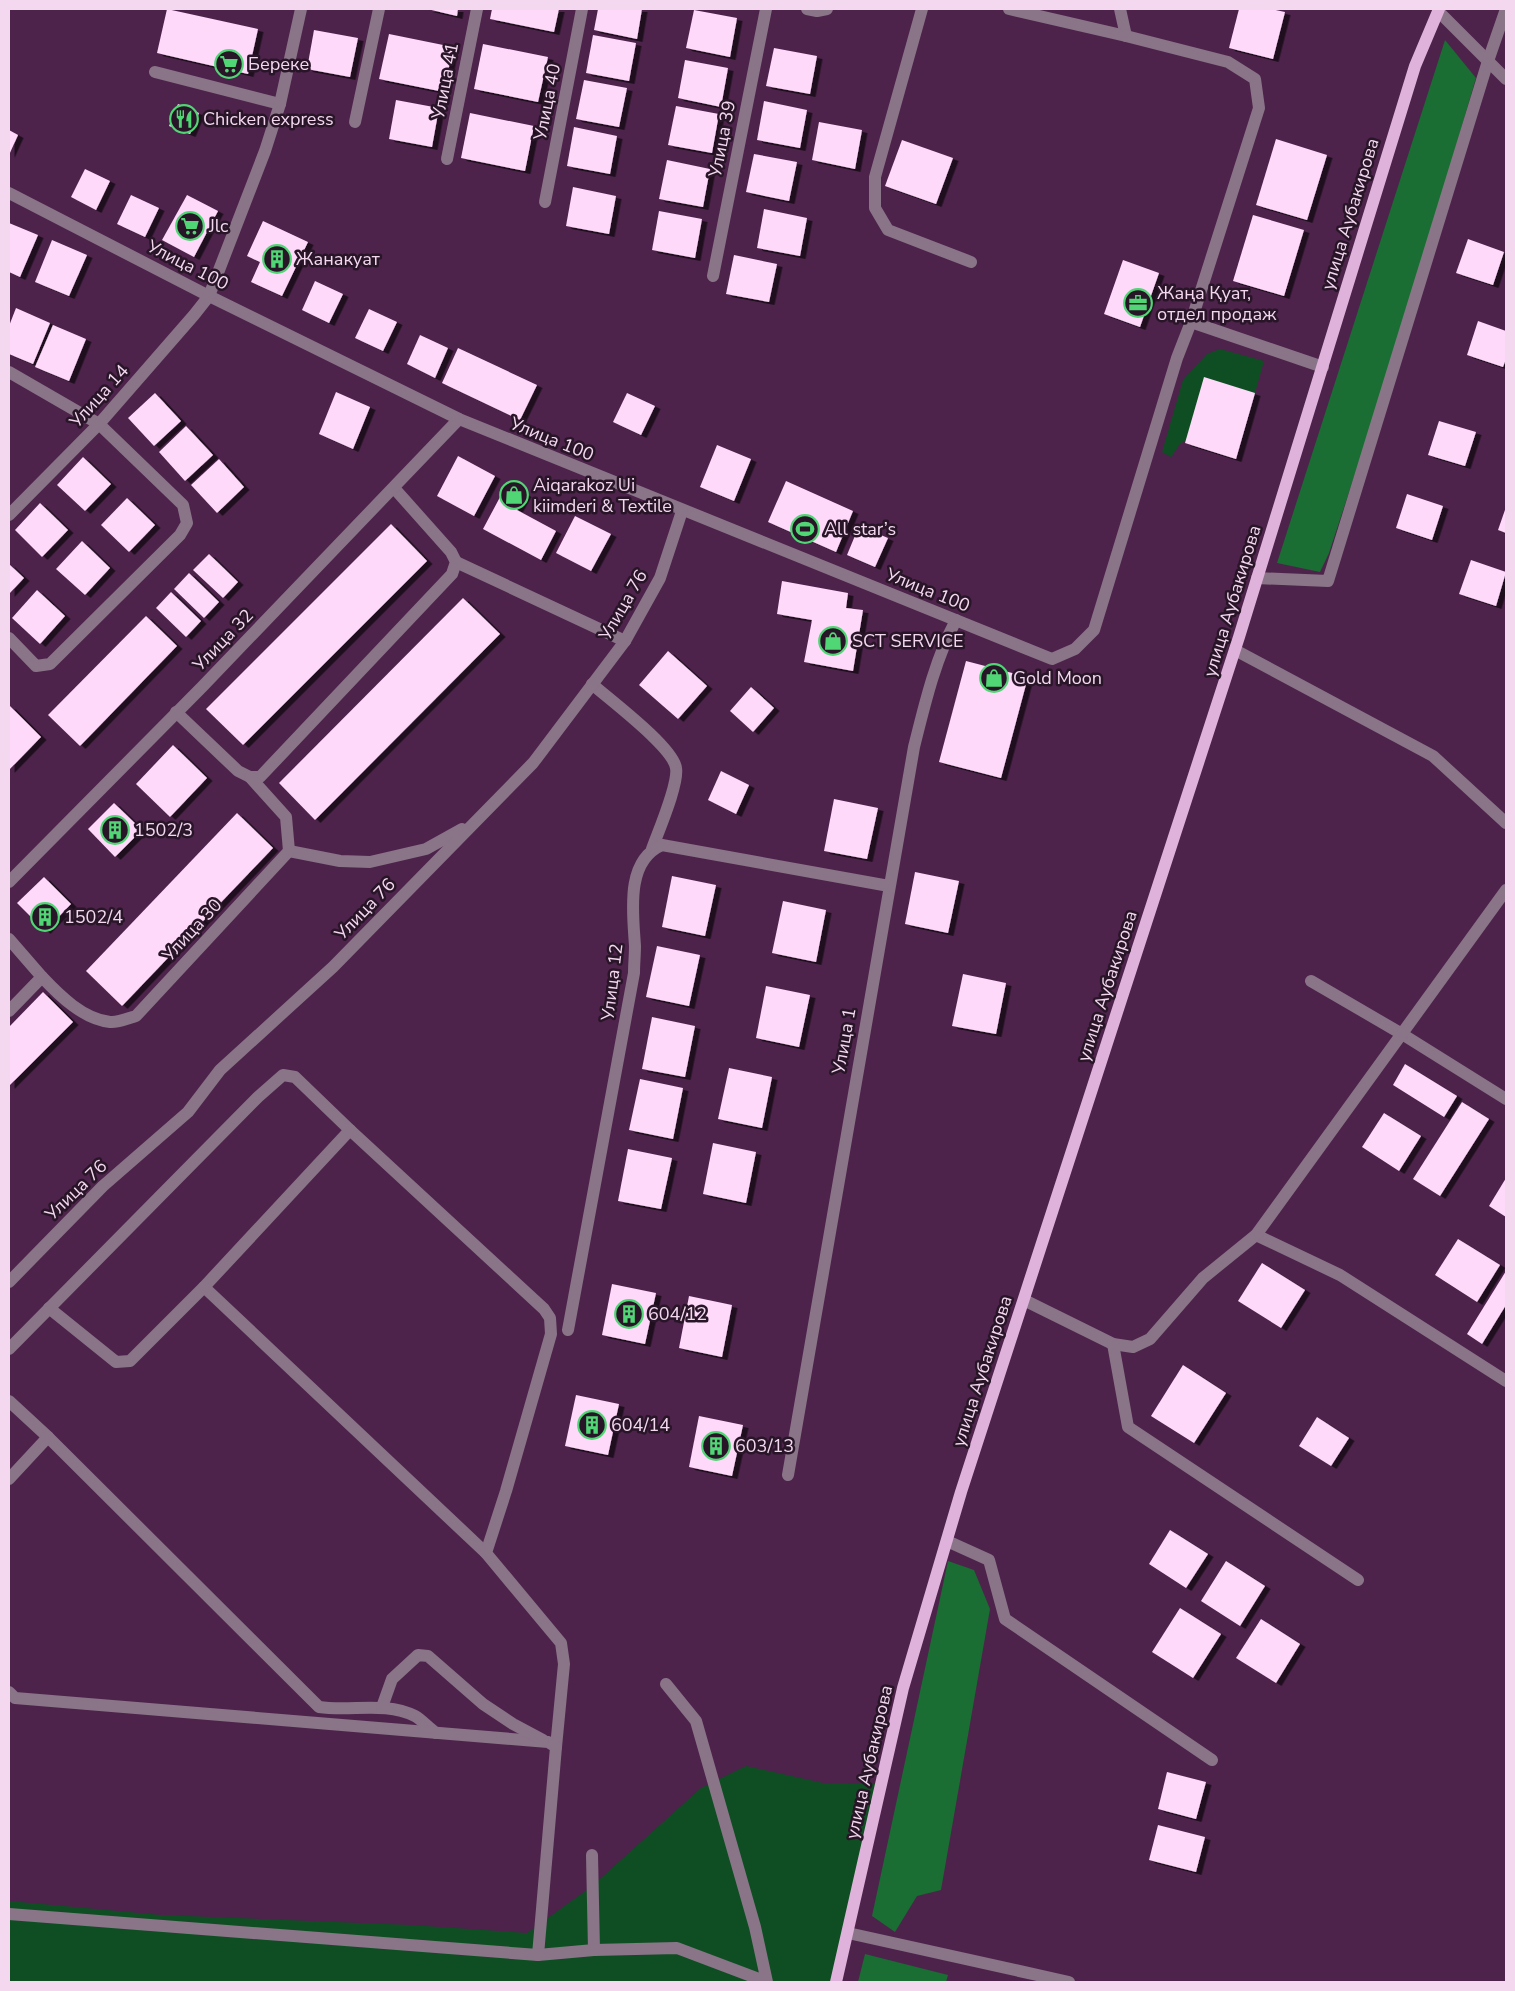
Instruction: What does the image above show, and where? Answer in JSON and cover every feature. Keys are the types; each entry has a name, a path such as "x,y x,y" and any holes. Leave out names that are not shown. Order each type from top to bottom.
{"main road":[{"name":"улица Аубакирова","path":"836,1982 903,1688 947,1541 1235,650 1415,66 1438,10"}],"street":[{"name":"Улица 14","path":"9,515 99,424 194,315 208,296 265,151 280,104 301,9"},
{"path":"355,122 379,9"},
{"name":"Улица 41","path":"447,159 477,9"},
{"name":"Улица 40","path":"545,202 582,9"},
{"name":"Улица 39","path":"713,276 766,9"},
{"path":"807,9 817,11 826,9"},
{"path":"922,9 875,178 875,208 888,230 971,262"},
{"path":"1009,9 1228,62 1255,79 1259,108 1191,322 1323,367"},
{"path":"1120,9 1126,36"},
{"path":"1257,578 1328,581 1488,61 1506,9"},
{"path":"1438,10 1506,79"},
{"path":"155,72 280,104"},
{"name":"Улица 100","path":"9,193 208,296 458,419 1052,659 1075,649 1094,630 1177,358 1191,322"},
{"path":"9,372 99,424 183,505 187,523 180,535 50,664 36,666 9,638"},
{"name":"Улица 32","path":"9,882 394,488 458,419"},
{"path":"394,488 445,545 456,562 625,641"},
{"name":"Улица 76","path":"9,1282 103,1186 188,1112 220,1070 333,967 534,763 625,641 660,578 682,511"},
{"path":"250,778 260,777 452,574 456,562"},
{"name":"Улица 1","path":"788,1475 914,747 931,678 942,646 956,620"},
{"path":"1235,650 1433,756 1506,823"},
{"name":"Улица 12","path":"568,1330 634,973 635,948 632,900 644,860 652,849 675,784 676,768 667,750 592,684"},
{"path":"176,712 238,772 250,778 286,817 290,850 340,861 370,862 426,849 476,821"},
{"path":"652,849 662,845 672,846 889,886"},
{"name":"Улица 30","path":"9,939 53,988 85,1014 111,1023 136,1016 290,850"},
{"path":"1024,1300 1113,1344 1132,1347 1150,1339 1203,1278 1256,1235 1506,890"},
{"path":"9,1011 42,977"},
{"path":"1311,981 1506,1098"},
{"path":"9,1349 282,1074 295,1076 350,1130 544,1309 550,1318 551,1334 506,1491 486,1553"},
{"path":"49,1308 116,1362 130,1361 204,1287 350,1130"},
{"path":"1256,1235 1340,1275 1506,1381"},
{"path":"204,1287 486,1553 561,1643 564,1664 552,1744 538,1954"},
{"path":"1113,1344 1128,1427 1358,1580"},
{"path":"9,1401 48,1437 319,1707 333,1709 382,1707 414,1716 436,1733"},
{"path":"9,1479 48,1437"},
{"path":"947,1541 989,1560 1005,1619 1212,1760"},
{"path":"382,1707 392,1679 418,1655 428,1656 483,1704 513,1724 552,1744"},
{"path":"666,1684 696,1721 768,1982"},
{"path":"11,1696 552,1744"},
{"path":"592,1855 594,1950"},
{"path":"9,1914 538,1954 594,1950 677,1948 768,1982"},
{"path":"848,1933 1069,1982"}],"green space":[{"path":"1445,40 1476,78 1399,340 1329,553 1320,572 1277,563"},
{"path":"1220,349 1264,361 1255,393 1180,444 1171,457 1162,452 1183,380 1207,354"},
{"path":"948,1561 974,1570 990,1609 941,1890 917,1896 895,1932 872,1916"},
{"path":"746,1766 823,1783 881,1784 836,1982 9,1982 9,1901 161,1915 410,1925 527,1933 591,1887 701,1788"},
{"path":"865,1954 948,1975 946,1982 858,1982"}],"building":[{"path":"167,9 258,29 248,74 157,53"},
{"path":"427,9 458,9 457,16"},
{"path":"492,9 559,9 554,32 490,19"},
{"path":"598,9 642,9 637,39 594,30"},
{"path":"1239,9 1271,9 1285,12 1273,59 1229,48"},
{"path":"694,10 737,18 730,57 686,48"},
{"path":"314,30 358,38 350,77 307,69"},
{"path":"389,34 453,47 444,92 379,79"},
{"path":"593,35 636,43 629,81 586,73"},
{"path":"483,44 548,57 538,102 474,89"},
{"path":"774,48 817,56 810,94 766,86"},
{"path":"685,60 728,68 721,107 678,98"},
{"path":"584,80 627,88 619,127 576,119"},
{"path":"396,100 439,108 432,147 389,139"},
{"path":"764,101 807,110 800,148 757,140"},
{"name":"Chicken express","path":"178,104 199,113 190,134 169,126"},
{"path":"676,106 719,114 712,153 668,145"},
{"path":"470,113 534,126 525,171 461,158"},
{"path":"819,122 862,130 855,169 812,160"},
{"path":"574,127 617,136 610,174 567,166"},
{"path":"9,130 18,135 9,155"},
{"path":"1276,139 1327,155 1307,220 1256,205"},
{"path":"902,140 953,158 936,204 885,186"},
{"path":"754,154 797,162 789,201 746,192"},
{"path":"667,160 710,169 703,207 659,199"},
{"path":"85,169 110,181 96,210 71,197"},
{"path":"573,187 616,196 609,234 566,226"},
{"path":"131,195 159,208 145,237 117,224"},
{"name":"Jlc","path":"187,195 218,211 194,257 162,240"},
{"path":"764,209 807,218 800,256 757,248"},
{"path":"659,211 702,219 695,258 652,250"},
{"path":"1253,215 1304,230 1284,296 1233,281"},
{"name":"Жанакуат","path":"263,221 308,242 282,296 251,282 260,262 247,256"},
{"path":"9,223 38,235 20,277 9,272"},
{"path":"1468,239 1504,252 1493,285 1456,273"},
{"path":"52,240 87,255 69,296 35,282"},
{"path":"734,255 777,264 769,302 726,294"},
{"path":"1123,260 1159,273 1140,327 1104,314"},
{"path":"315,281 343,294 329,323 302,310"},
{"path":"16,308 50,323 33,364 9,354 9,326"},
{"path":"369,309 397,322 383,351 355,338"},
{"path":"1478,321 1506,331 1506,359 1503,367 1467,355"},
{"path":"53,325 86,339 69,381 35,367"},
{"path":"420,335 448,348 435,378 407,364"},
{"path":"458,348 537,385 520,420 442,383"},
{"path":"1204,377 1255,393 1236,459 1185,443"},
{"path":"336,392 370,407 353,449 319,434"},
{"path":"155,393 181,421 154,446 128,418"},
{"path":"627,393 655,406 641,435 613,422"},
{"path":"1439,421 1476,432 1465,466 1428,455"},
{"path":"186,426 213,455 185,481 159,452"},
{"path":"717,445 751,459 734,501 700,487"},
{"path":"458,456 495,476 474,516 437,496"},
{"path":"83,457 111,484 85,511 57,485"},
{"path":"219,459 244,487 217,513 191,485"},
{"path":"786,481 853,511 836,552 768,522"},
{"path":"507,484 526,494 517,510 556,531 541,560 483,529"},
{"path":"1407,494 1443,506 1432,540 1396,528"},
{"path":"127,498 155,525 129,552 101,525"},
{"path":"40,503 68,530 42,557 15,530"},
{"path":"1506,507 1506,533 1498,530"},
{"path":"575,516 611,534 591,571 556,553"},
{"path":"391,524 427,561 243,745 206,709"},
{"path":"859,526 888,538 875,567 847,555"},
{"path":"82,541 110,568 85,595 56,569"},
{"path":"209,554 238,582 223,598 193,570"},
{"path":"1471,560 1506,572 1496,606 1459,594"},
{"path":"9,564 24,578 9,594"},
{"path":"189,573 219,602 204,618 174,589"},
{"name":"SCT SERVICE","path":"782,581 848,593 846,608 863,610 853,671 804,662 812,620 777,614"},
{"path":"37,590 65,616 40,644 12,618"},
{"path":"171,592 201,621 186,637 156,608"},
{"path":"463,598 500,634 315,820 279,783"},
{"path":"146,616 177,646 80,746 48,715"},
{"path":"668,651 707,686 678,719 639,685"},
{"path":"966,661 1028,677 1001,778 939,762"},
{"path":"751,687 774,708 753,732 730,711"},
{"path":"9,707 41,737 9,770"},
{"path":"173,745 207,778 170,817 136,784"},
{"path":"721,771 749,785 736,814 708,800"},
{"path":"834,799 878,808 867,859 824,851"},
{"name":"1502/3","path":"114,803 142,830 115,857 88,829"},
{"path":"237,813 273,848 122,1006 86,971"},
{"path":"915,872 959,881 948,933 905,924"},
{"path":"672,876 716,885 705,936 662,927"},
{"name":"1502/4","path":"44,877 71,904 45,931 17,903"},
{"path":"783,901 826,910 816,962 772,953"},
{"path":"657,946 700,955 689,1006 646,997"},
{"path":"963,974 1006,983 996,1034 952,1026"},
{"path":"766,986 810,995 799,1047 756,1038"},
{"path":"43,992 73,1022 9,1086 9,1027"},
{"path":"652,1017 695,1026 685,1077 642,1069"},
{"path":"1405,1064 1457,1096 1444,1117 1393,1085"},
{"path":"729,1068 772,1077 762,1128 718,1119"},
{"path":"640,1079 683,1088 673,1139 629,1130"},
{"path":"1462,1102 1489,1119 1440,1196 1413,1179"},
{"path":"1384,1113 1421,1136 1399,1171 1362,1147"},
{"path":"713,1143 756,1152 746,1203 703,1194"},
{"path":"628,1149 672,1158 661,1209 618,1201"},
{"path":"1506,1178 1506,1217 1489,1206"},
{"path":"1458,1239 1500,1265 1477,1302 1435,1275"},
{"path":"1262,1263 1305,1290 1281,1328 1238,1301"},
{"path":"1506,1271 1506,1305 1482,1344 1467,1334"},
{"name":"604/12","path":"612,1284 656,1293 645,1344 602,1335"},
{"path":"689,1296 732,1305 722,1357 679,1348"},
{"path":"1183,1365 1226,1393 1194,1443 1151,1416"},
{"name":"604/14","path":"576,1395 619,1404 608,1455 565,1446"},
{"name":"603/13","path":"699,1416 743,1425 732,1476 689,1467"},
{"path":"1317,1417 1349,1438 1331,1466 1299,1446"},
{"path":"1170,1530 1208,1554 1186,1588 1149,1564"},
{"path":"1226,1561 1265,1586 1240,1626 1201,1601"},
{"path":"1180,1608 1221,1634 1193,1678 1152,1652"},
{"path":"1261,1619 1300,1644 1276,1683 1236,1658"},
{"path":"1167,1772 1206,1782 1196,1819 1158,1809"},
{"path":"1158,1825 1205,1837 1196,1872 1149,1860"}],"place":[{"name":"Береке","path":"229,64"},
{"name":"Chicken express","path":"184,119"},
{"name":"Jlc","path":"190,226"},
{"name":"Жанакуат","path":"277,259"},
{"name":"Жаңа Қуат, отдел продаж","path":"1138,303"},
{"name":"Aiqarakoz Ui kiimderi & Textile","path":"514,495"},
{"name":"All star’s","path":"805,529"},
{"name":"SCT SERVICE","path":"833,641"},
{"name":"Gold Moon","path":"994,678"},
{"name":"1502/3","path":"115,830"},
{"name":"1502/4","path":"45,917"},
{"name":"604/12","path":"629,1314"},
{"name":"604/14","path":"592,1425"},
{"name":"603/13","path":"716,1446"}]}
